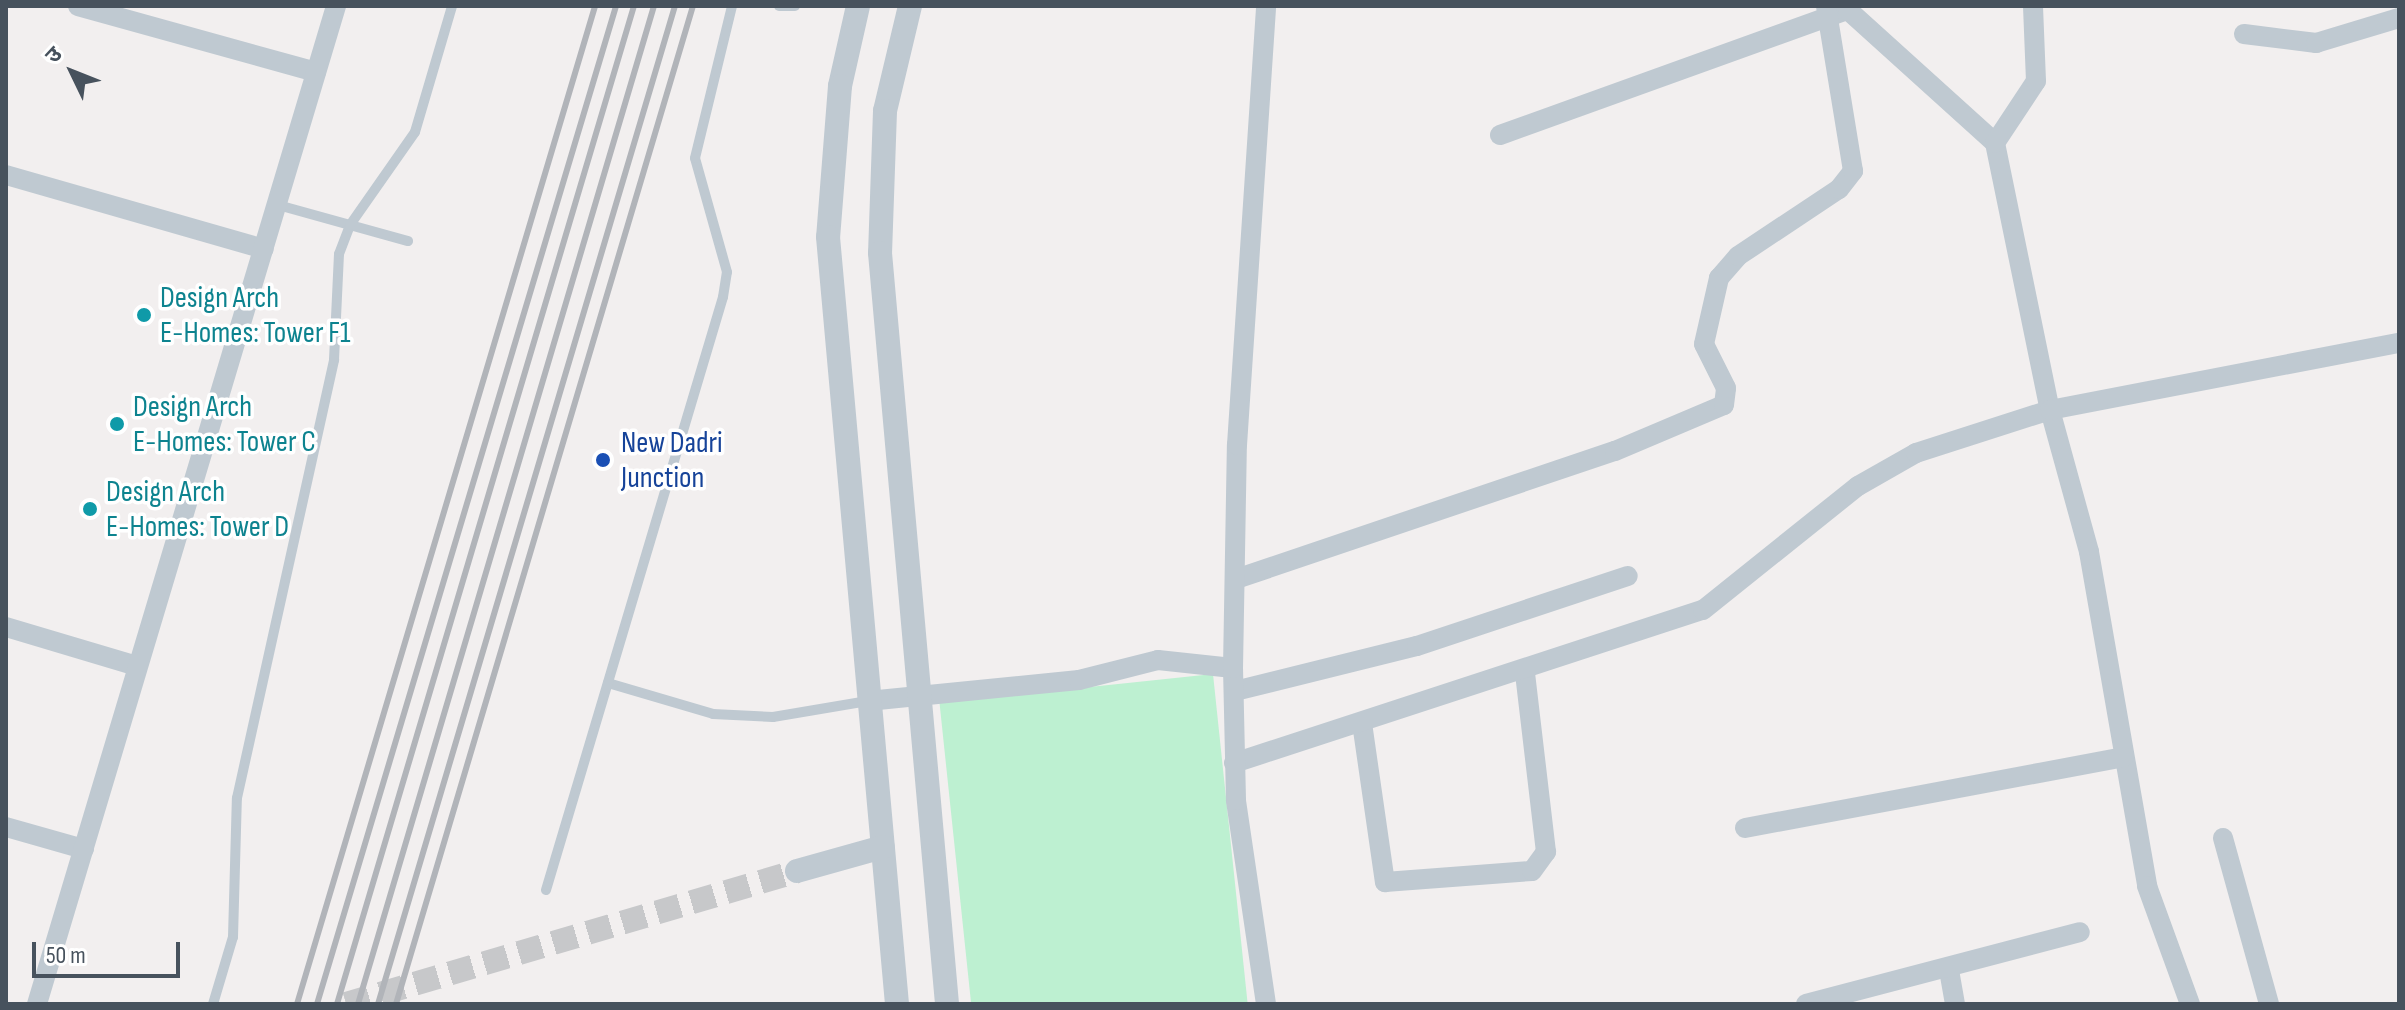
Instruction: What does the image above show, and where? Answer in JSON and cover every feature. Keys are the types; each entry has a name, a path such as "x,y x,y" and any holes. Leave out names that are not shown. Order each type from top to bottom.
{"street":[{"path":"78,6 316,72"},
{"path":"37,1004 336,6"},
{"path":"858,6 840,86 828,237 897,1004"},
{"path":"910,6 885,111 880,253 947,1004"},
{"path":"1266,6 1237,445 1239,578 1233,668 1234,763 1266,1004"},
{"path":"1995,143 2036,81 2033,6"},
{"path":"1500,135 1827,11 1858,9 1995,143 2050,410 2089,552 2147,886 2190,1004"},
{"path":"1239,578 1615,451 1724,405 1726,388 1704,344 1719,278 1738,256 1839,189 1853,171 1827,11"},
{"path":"2244,34 2316,43 2399,18"},
{"path":"6,175 264,249"},
{"path":"1234,763 1525,674 1703,610 1881,471 2050,410 2399,343"},
{"path":"1235,691 1417,646 1628,576"},
{"path":"6,627 137,666"},
{"path":"868,701 918,699 1079,680 1158,660 1233,668"},
{"path":"1362,723 1385,882 1532,871 1546,852 1525,674"},
{"path":"1745,828 2123,757"},
{"path":"6,827 84,849"},
{"path":"2223,838 2269,1004"},
{"path":"797,871 883,847"},
{"path":"1806,1004 1949,970 2080,932"},
{"path":"1949,970 1955,1004"}],"lane":[{"path":"213,1004 233,937 237,798 334,360 334,281 350,225 415,132 452,6"},
{"path":"546,890 723,297 727,272 695,158 732,6"},
{"path":"779,6 795,6"},
{"path":"278,205 408,241"},
{"path":"608,683 713,714 773,717 868,701"}],"green space":[{"path":"1213,674 1248,1004 971,1004 940,703"}],"tunnel":[{"path":"346,1004 797,871"}],"railway":[{"path":"297,1004 595,6"},
{"path":"317,1004 616,6"},
{"path":"337,1004 634,6"},
{"path":"358,1004 654,6"},
{"path":"378,1004 675,6"},
{"path":"396,1004 693,6"}],"place":[{"name":"Design Arch E-Homes: Tower F1","path":"144,315"},
{"name":"Design Arch E-Homes: Tower C","path":"117,424"},
{"name":"New Dadri Junction","path":"603,460"},
{"name":"Design Arch E-Homes: Tower D","path":"90,509"}]}
